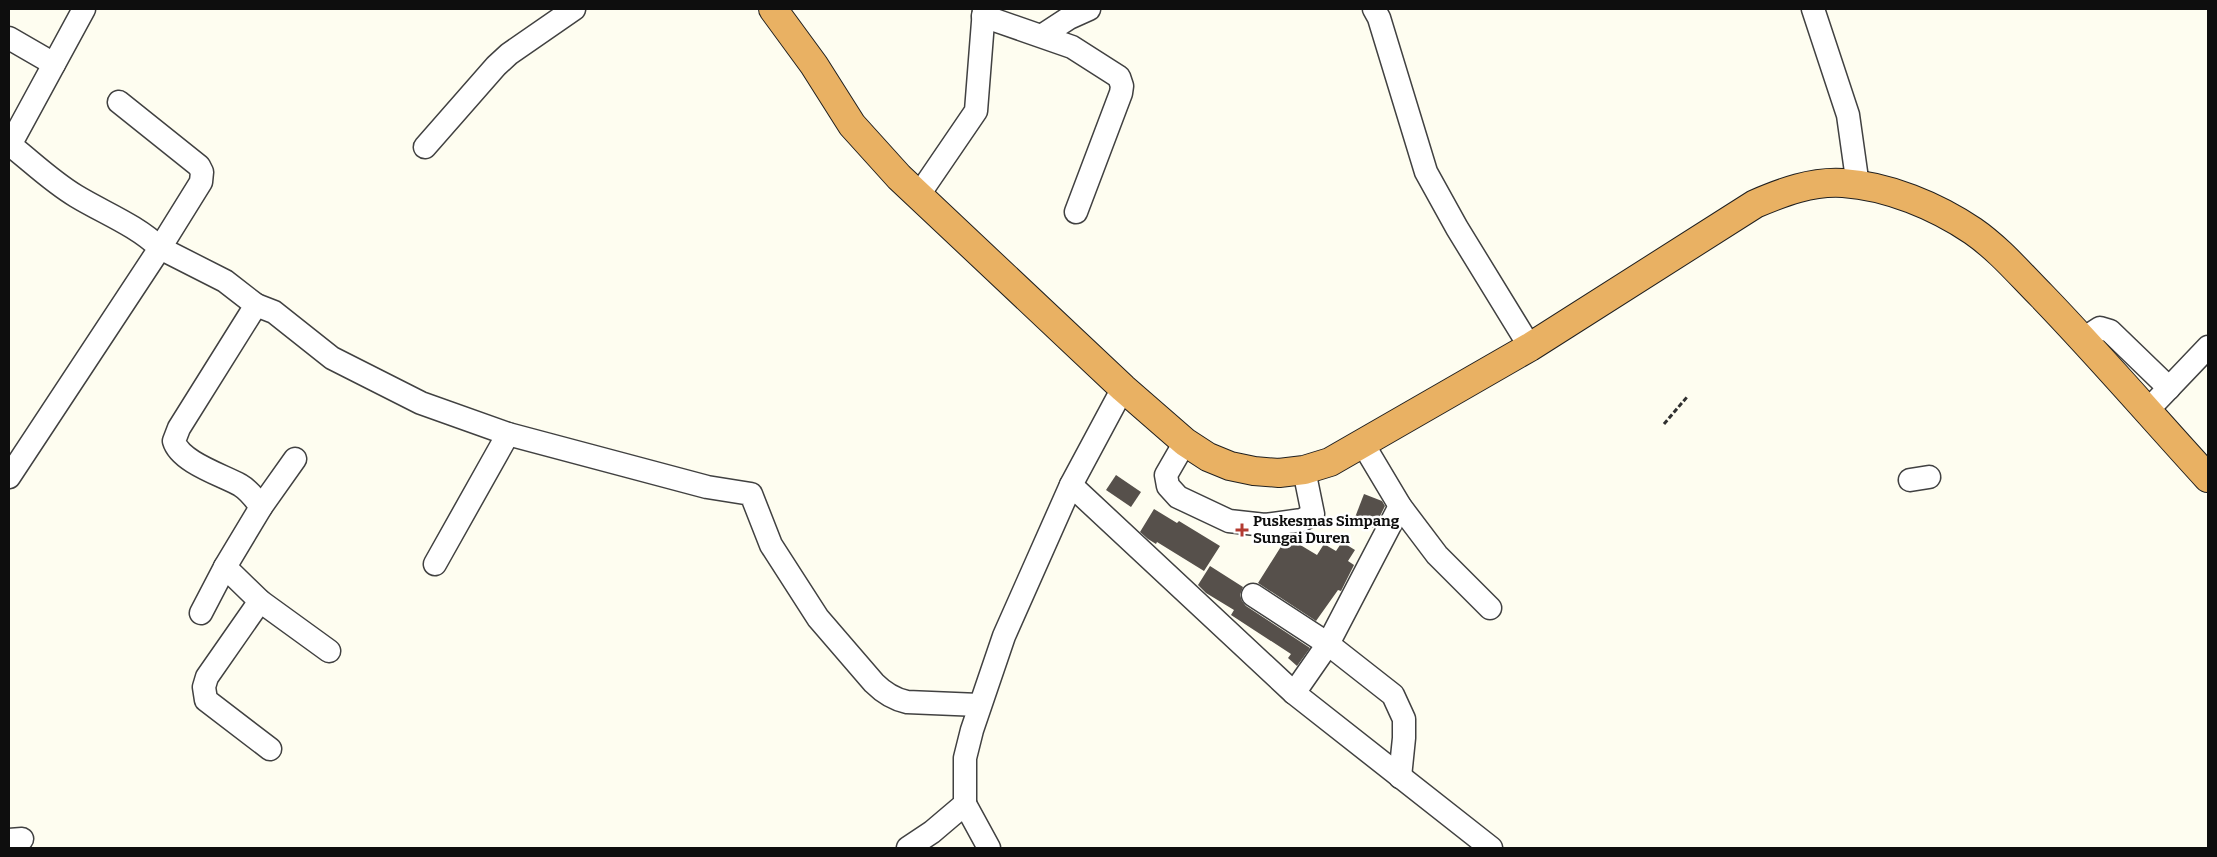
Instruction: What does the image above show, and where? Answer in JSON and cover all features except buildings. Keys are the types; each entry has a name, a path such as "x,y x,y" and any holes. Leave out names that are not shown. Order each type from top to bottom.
{"highway":[{"path":"773,9 814,65 852,125 918,196 1123,388 1185,442 1208,456 1230,466 1279,473 1304,470 1330,462 1530,347 1755,204 1791,189 1834,183 1878,189 1907,197 1973,231 1995,248 2083,338 2147,412 2208,478"}],"street":[{"path":"84,9 9,145 43,173 75,195 147,236 160,248 225,281 256,305 274,312 332,358 421,404 508,434 707,487 751,494 771,545 818,618 879,688 898,700 907,702 979,705"},
{"path":"425,147 496,66 574,9"},
{"path":"1043,36 1069,18 1089,9"},
{"path":"1374,9 1379,18 1426,172 1457,228 1530,347"},
{"path":"1813,9 1848,115 1858,186"},
{"path":"918,196 976,111 983,12 1072,47 1119,77 1122,86 1076,212"},
{"path":"9,38 54,64"},
{"path":"9,477 160,248 201,182 202,172 199,166 119,102"},
{"path":"256,305 179,428 174,441 178,450 202,467 242,486 254,496 261,508"},
{"path":"2083,338 2100,328 2110,331 2168,388"},
{"path":"2147,412 2208,347"},
{"path":"989,848 965,804 965,758 979,705 1004,636 1072,485 1123,388"},
{"path":"435,564 508,434"},
{"path":"1185,442 1166,474 1168,486 1178,497 1229,521 1265,525 1302,520 1313,514 1304,470"},
{"path":"1363,444 1400,506 1437,555 1490,608"},
{"path":"200,613 261,508 295,459"},
{"path":"1072,485 1294,693 1492,848"},
{"path":"1294,693 1328,644 1400,506"},
{"path":"225,567 260,601 329,651"},
{"path":"1253,596 1328,644 1393,696 1404,719 1400,777"},
{"path":"260,601 207,677 204,687 206,700 270,749"},
{"path":"908,848 932,832 965,804"}],"path":[{"path":"1664,424 1687,397"}],"place":[{"name":"Puskesmas Simpang Sungai Duren","path":"1242,530"}]}
